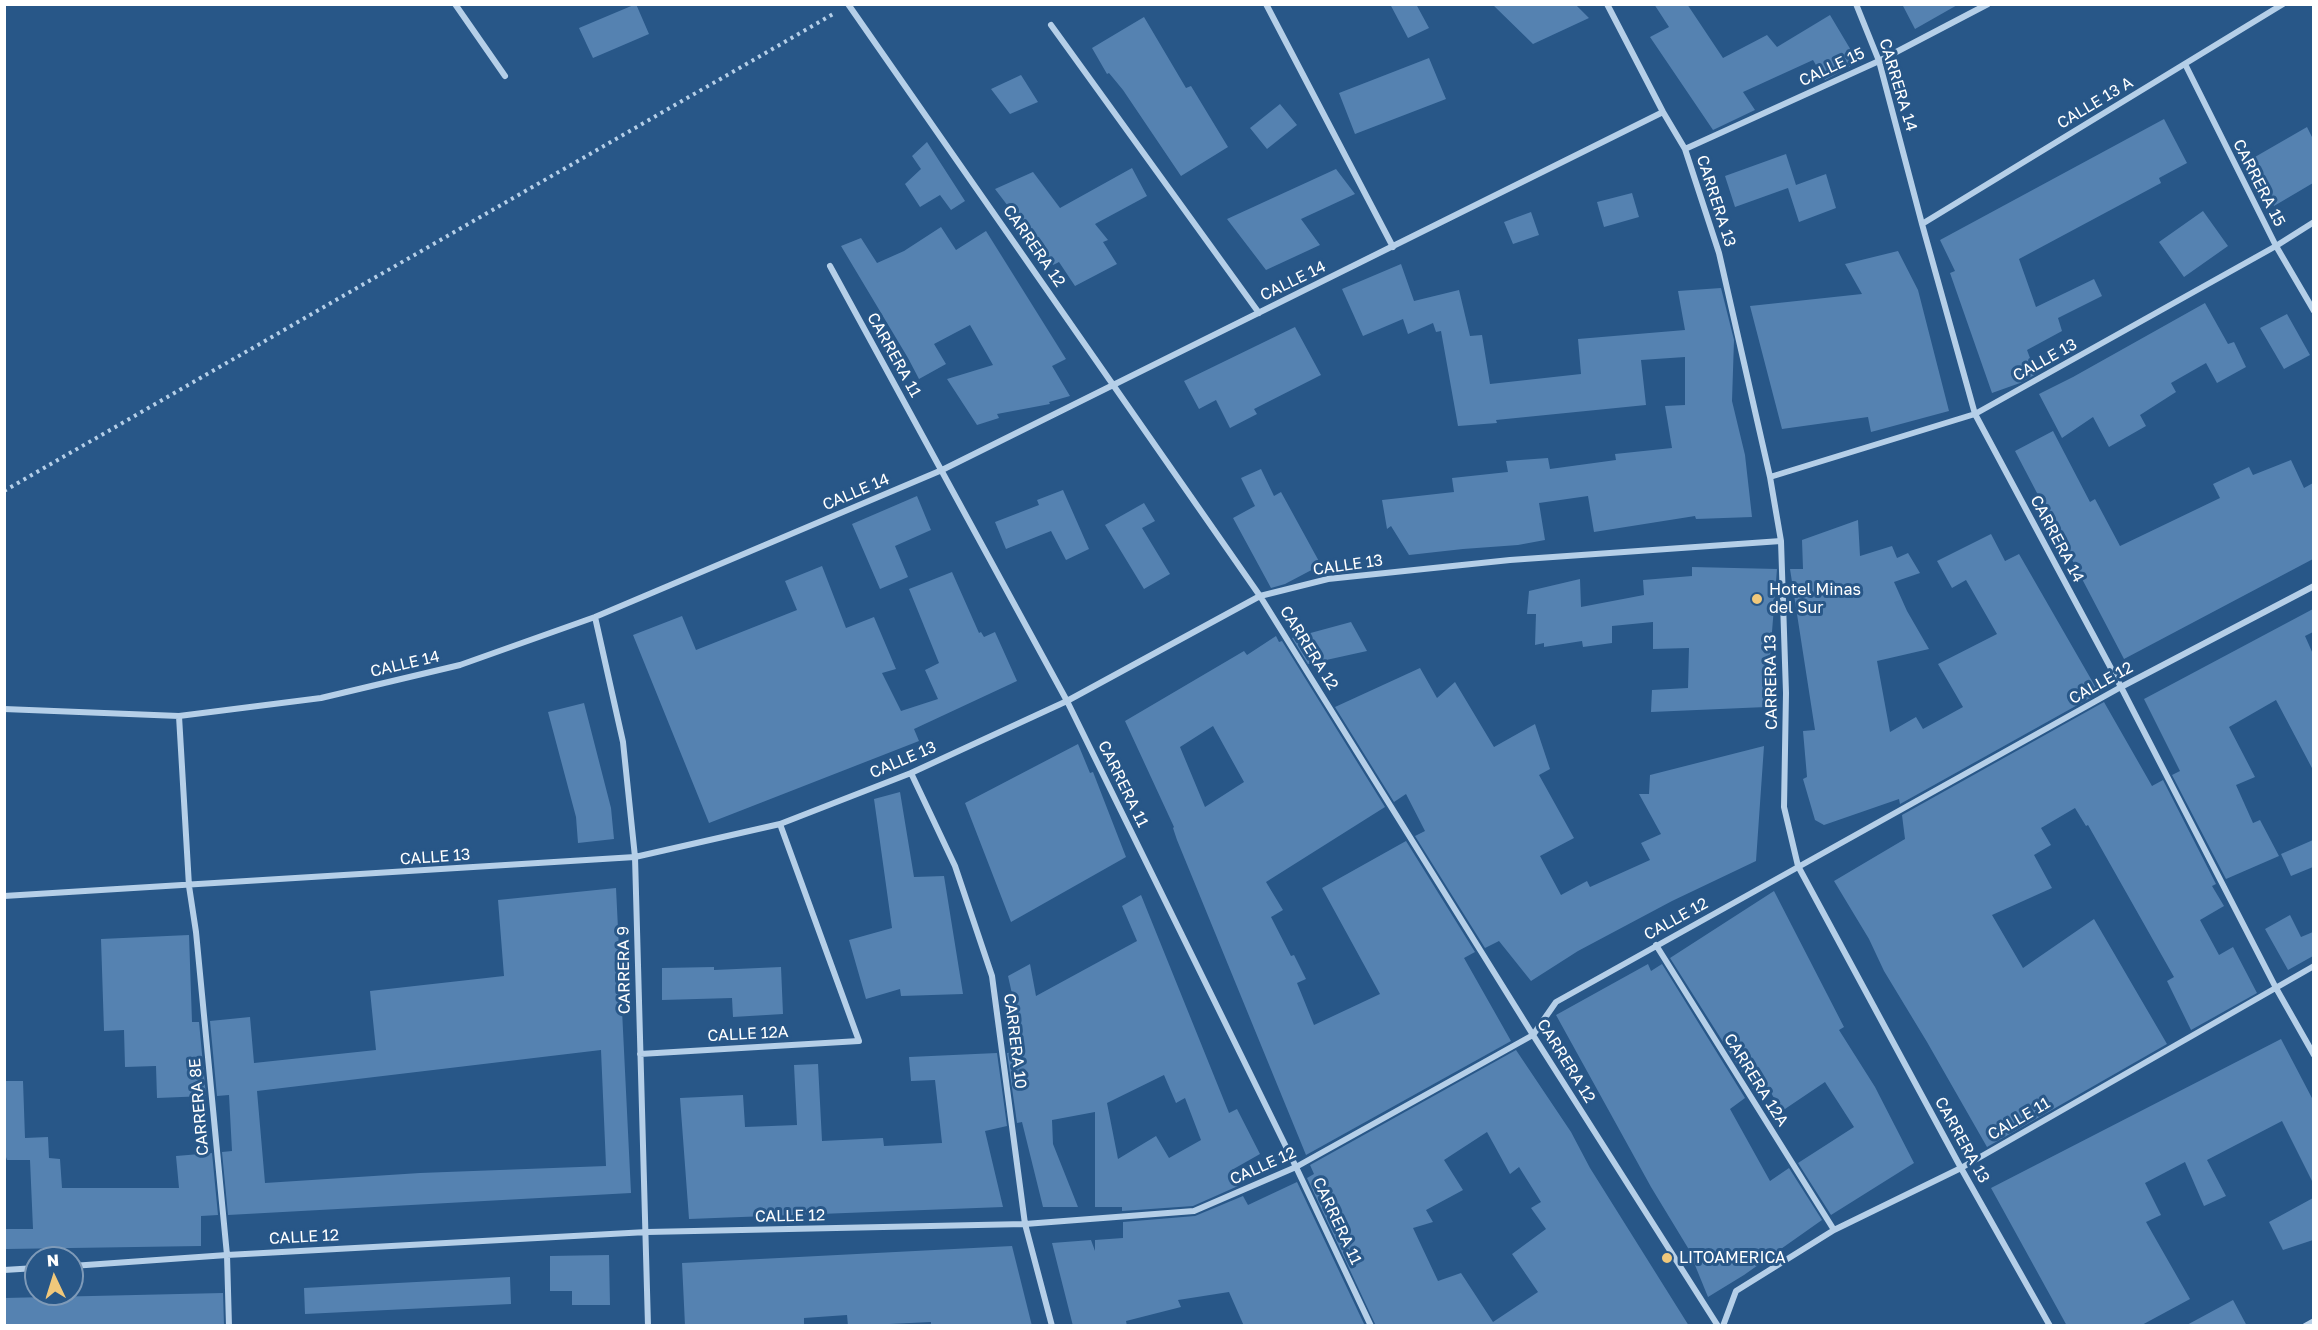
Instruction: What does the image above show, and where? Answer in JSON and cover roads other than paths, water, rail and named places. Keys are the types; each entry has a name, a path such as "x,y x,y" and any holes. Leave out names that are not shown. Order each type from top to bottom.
{"street":[{"path":"454,4 505,76"},
{"path":"1266,4 1393,247"},
{"name":"CARRERA 13","path":"1606,4 1685,149 1719,253 1770,477 1781,542 1786,693 1784,807 1798,866 1961,1168 2050,1326"},
{"name":"CARRERA 14","path":"1856,4 1879,61 1975,414 2121,687 2276,988 2313,1055"},
{"name":"CALLE 15","path":"1685,149 1879,61 1988,4"},
{"name":"CALLE 13 A","path":"1922,224 2283,4"},
{"name":"CARRERA 12","path":"849,5 1260,596 1533,1035 1720,1326"},
{"path":"1051,25 1259,313"},
{"name":"CARRERA 15","path":"2185,64 2276,246 2313,311"},
{"name":"CALLE 14","path":"4,709 179,716 321,698 460,665 595,617 942,470 1664,112"},
{"name":"CALLE 13","path":"1770,477 1975,414 2276,246 2313,222"},
{"name":"CARRERA 11","path":"830,266 1067,700 1296,1167 1371,1326"},
{"name":"CALLE 13","path":"4,896 635,857 780,824 911,773 1067,700 1260,596 1328,579 1362,575 1510,560 1781,542"},
{"name":"CALLE 12","path":"84,1265 647,1232 1025,1224 1194,1211 1296,1167 1533,1035 1556,1002 2121,687 2313,586"},
{"name":"CARRERA 9","path":"595,617 623,742 635,857 648,1326"},
{"name":"CARRERA 8E","path":"179,716 189,886 197,944 227,1255 230,1326"},
{"name":"CARRERA 10","path":"911,773 955,866 992,976 1025,1224 1052,1326"},
{"name":"CALLE 12A","path":"640,1054 859,1041 780,824"},
{"name":"CARRERA 12A","path":"1656,945 1834,1230"},
{"name":"CALLE 11","path":"1720,1326 1736,1292 1834,1230 1961,1168 2313,966"},
{"path":"4,1270 24,1269"},
{"path":"2305,1326 2313,1321"}],"place":[{"name":"Hotel Minas del Sur","path":"1757,599"},
{"name":"LITOAMERICA","path":"1667,1258"}]}
